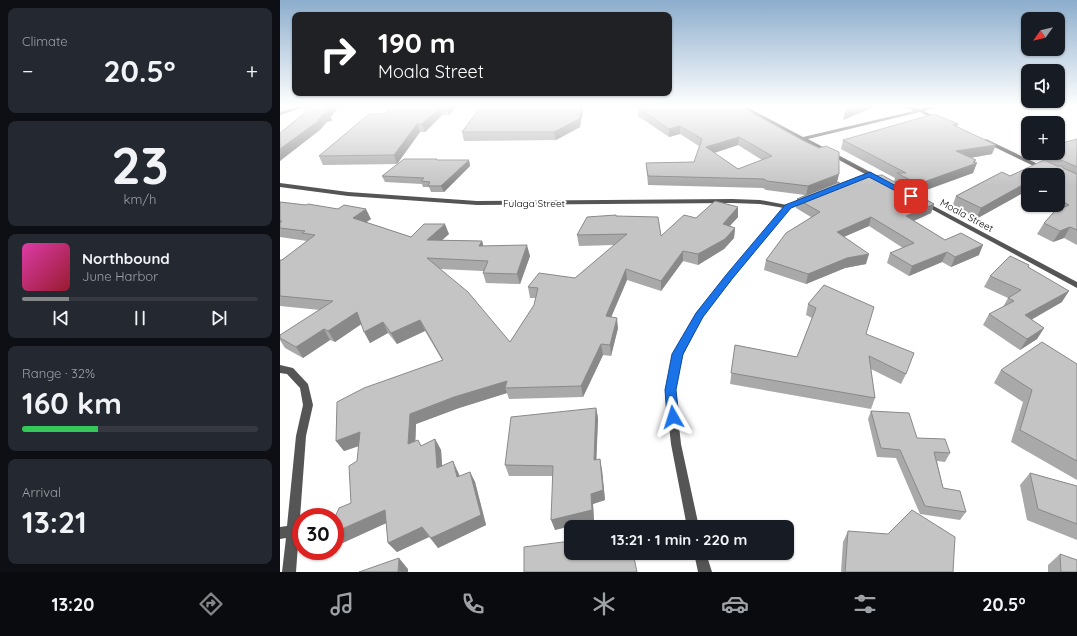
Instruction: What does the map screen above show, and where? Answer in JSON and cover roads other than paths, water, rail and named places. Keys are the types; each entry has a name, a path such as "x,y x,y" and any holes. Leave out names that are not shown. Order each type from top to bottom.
{"street":[{"path":"790,133 873,176 847,183"},
{"path":"802,139 829,133"},
{"path":"978,138 1043,168"},
{"name":"Fulaga Street","path":"280,185 348,194 477,203 732,201 788,207"},
{"path":"692,520 676,444 670,390 678,354 699,315 788,207 818,195"},
{"name":"Moala Street","path":"918,200 1077,285"},
{"path":"280,370 290,371 306,387 308,405 301,436 286,532 289,572"},
{"path":"702,560 705,572"}]}
